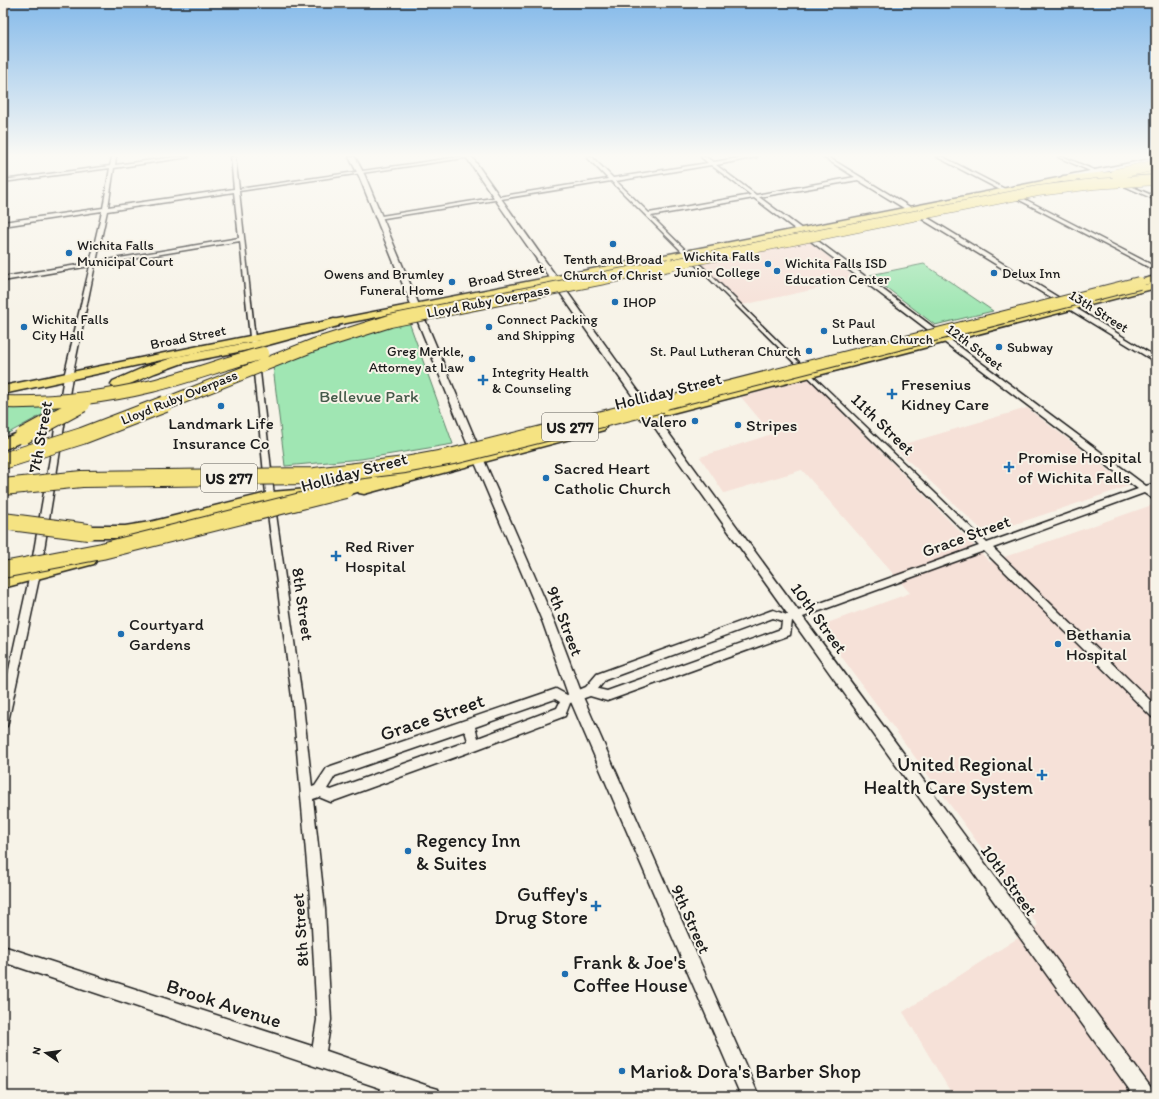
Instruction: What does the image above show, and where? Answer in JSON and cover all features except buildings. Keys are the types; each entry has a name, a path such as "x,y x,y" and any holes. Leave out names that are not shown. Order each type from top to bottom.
{"highway":[{"name":"Lloyd Ruby Overpass","path":"3,461 91,433 252,367 332,338 390,321 951,208"},
{"name":"US 277","path":"3,487 82,479 315,476 405,466 454,456 1156,279"},
{"path":"3,445 23,436 118,384 150,370 180,360 334,323"},
{"path":"3,402 24,403 75,400 121,393 152,386 249,356 332,338"},
{"path":"3,570 102,551 223,521 345,490 454,456"},
{"path":"3,521 88,532 125,532 351,492"}],"main road":[{"name":"Broad Street","path":"334,323 416,308 914,208"},
{"name":"Holliday Street","path":"351,492 478,458 809,375 1156,285"},
{"name":"Broad Street","path":"3,390 253,342"},
{"path":"3,582 272,506"}],"street":[{"path":"3,224 110,208"},
{"name":"8th Street","path":"239,208 272,506 298,705 318,909 324,1020 318,1056"},
{"name":"9th Street","path":"374,208 478,458 549,623 571,698 750,1096"},
{"path":"378,218 436,208"},
{"name":"10th Street","path":"505,208 792,617 1145,1096"},
{"name":"11th Street","path":"641,208 809,375 1156,713"},
{"path":"648,215 688,208"},
{"name":"12th Street","path":"770,208 946,339 1156,498"},
{"path":"1038,208 1156,269"},
{"name":"7th Street","path":"3,722 35,574 68,377 105,209"},
{"name":"13th Street","path":"910,209 1156,360"},
{"path":"3,278 242,239"},
{"name":"Grace Street","path":"319,791 331,796 475,745 561,712 571,698 590,691 601,677 773,614 792,617 1156,486"},
{"path":"590,691 607,696 786,632 792,617"},
{"name":"Grace Street","path":"307,795 319,791 331,772 556,694 571,698"},
{"path":"468,724 475,745"},
{"name":"Brook Avenue","path":"4,956 318,1056 389,1089 431,1096"}],"shaded area":[{"name":"Wichita Falls ISD Education Center","path":"807,240 858,280 742,305 698,262"},
{"name":"United Regional Health Care System","path":"809,379 990,562 1152,505 1156,508 1156,1096 953,1096 903,1012 1038,925 819,626 910,593 802,470 724,493 700,457 772,434 741,397"},
{"name":"Promise Hospital of Wichita Falls","path":"1027,408 1129,486 986,534 894,447"}],"green space":[{"path":"924,264 993,311 935,325 870,275"},
{"name":"Bellevue Park","path":"409,322 453,444 361,459 285,466 273,367 353,336"},
{"path":"3,404 60,405 3,436"}],"place":[{"name":"Tenth and Broad Church of Christ","path":"613,244"},
{"name":"Wichita Falls Municipal Court","path":"69,253"},
{"name":"Wichita Falls Junior College","path":"768,264"},
{"name":"Wichita Falls ISD Education Center","path":"777,271"},
{"name":"Delux Inn","path":"994,273"},
{"name":"Owens and Brumley Funeral Home","path":"452,282"},
{"name":"IHOP","path":"615,302"},
{"name":"Wichita Falls City Hall","path":"24,327"},
{"name":"Connect Packing and Shipping","path":"489,327"},
{"name":"St Paul Lutheran Church","path":"824,331"},
{"name":"Subway","path":"999,347"},
{"name":"St. Paul Lutheran Church","path":"809,351"},
{"name":"Greg Merkle, Attorney at Law","path":"472,359"},
{"name":"Integrity Health & Counseling","path":"483,380"},
{"name":"Fresenius Kidney Care","path":"892,394"},
{"name":"Landmark Life Insurance Co","path":"221,406"},
{"name":"Valero","path":"695,421"},
{"name":"Stripes","path":"738,425"},
{"name":"Promise Hospital of Wichita Falls","path":"1009,467"},
{"name":"Sacred Heart Catholic Church","path":"546,478"},
{"name":"Red River Hospital","path":"336,556"},
{"name":"Courtyard Gardens","path":"121,634"},
{"name":"Bethania Hospital","path":"1058,644"},
{"name":"United Regional Health Care System","path":"1042,775"},
{"name":"Regency Inn & Suites","path":"408,851"},
{"name":"Guffey's Drug Store","path":"596,906"},
{"name":"Frank & Joe's Coffee House","path":"565,974"},
{"name":"Mario& Dora's Barber Shop","path":"622,1071"}]}
